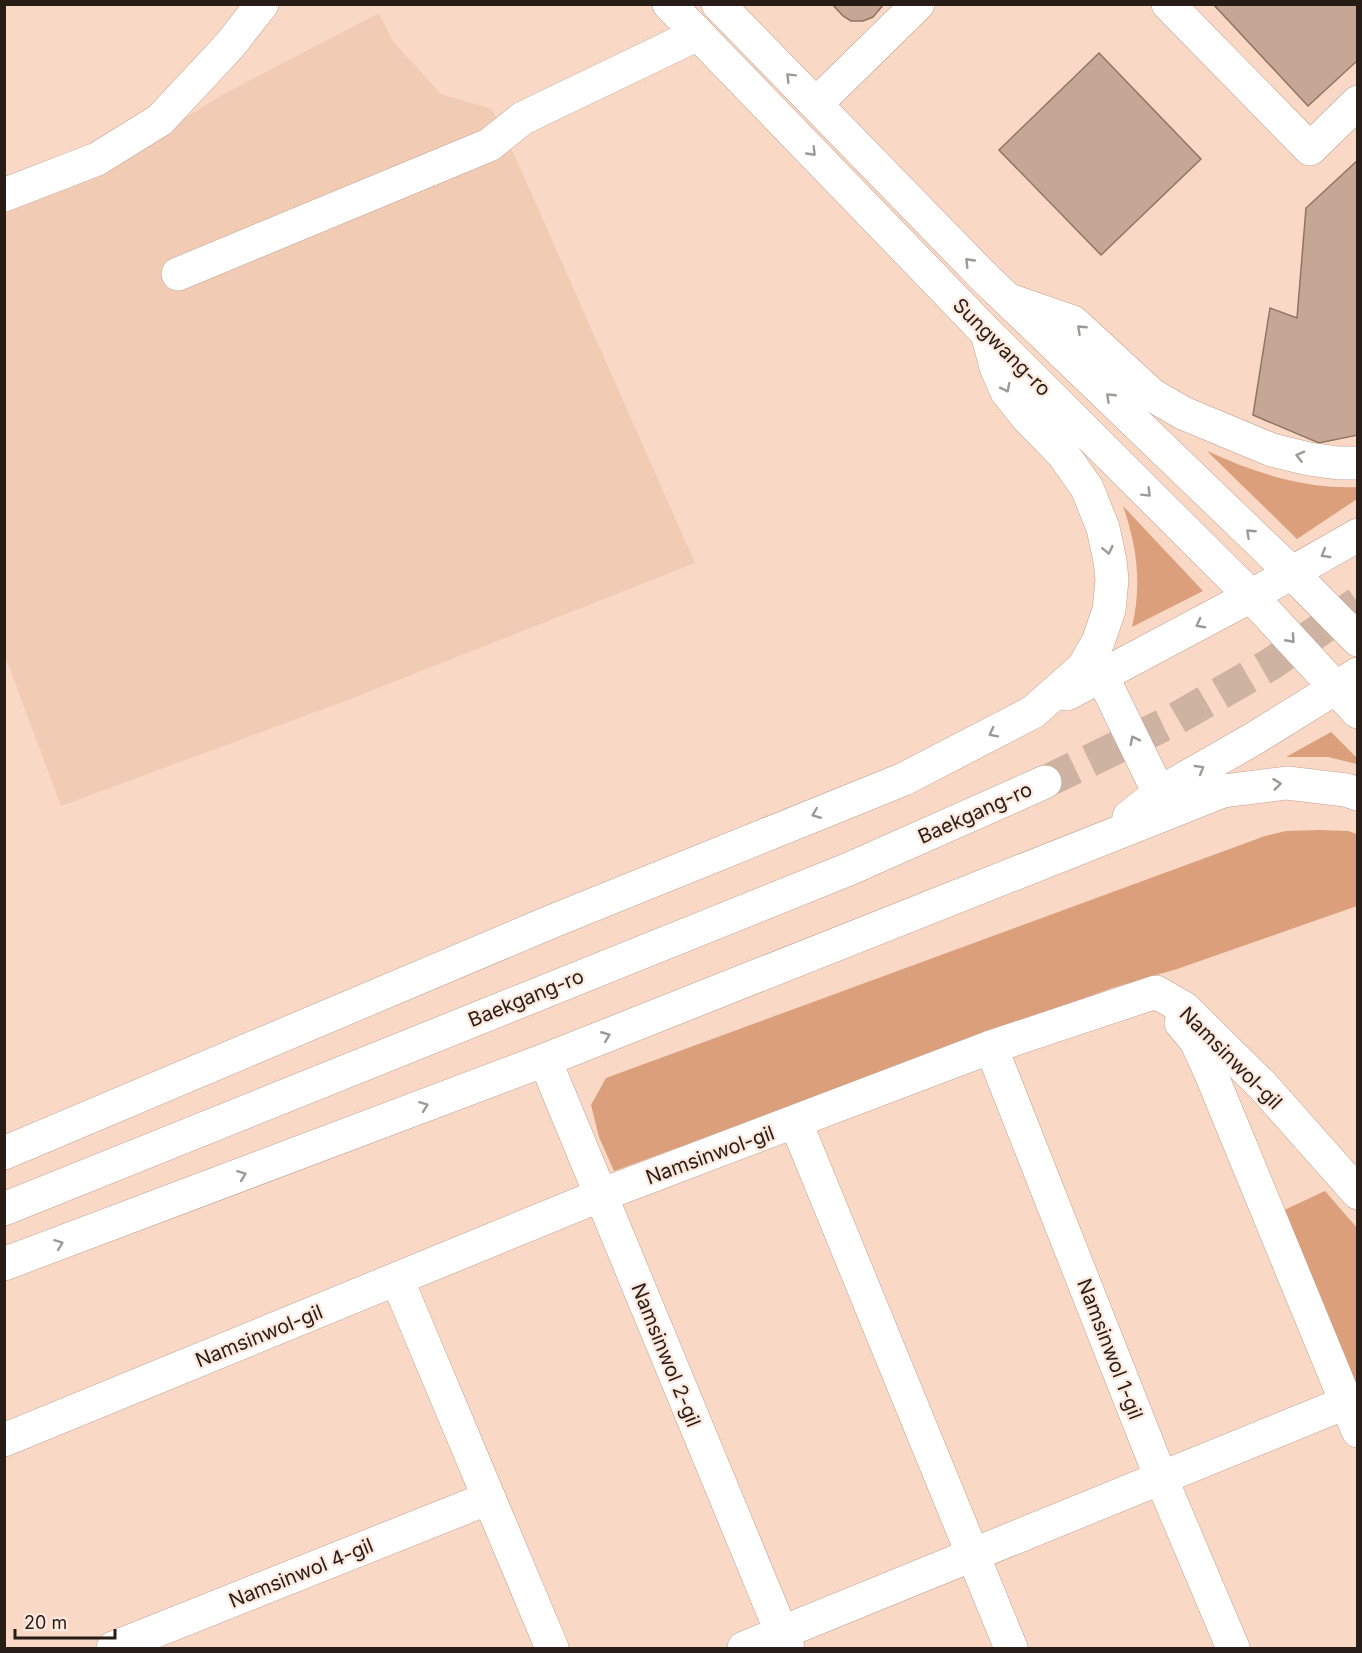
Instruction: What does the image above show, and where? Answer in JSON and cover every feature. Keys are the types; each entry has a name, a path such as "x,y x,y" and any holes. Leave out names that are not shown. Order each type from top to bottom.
{"main road":[{"path":"4,195 97,159 160,120 230,45 262,4"},
{"name":"Sungwang-ro","path":"669,4 987,333 1251,596 1346,681 1358,712"},
{"name":"Sungwang-ro","path":"718,4 1006,299 1292,573 1358,640"},
{"path":"816,104 918,4"},
{"path":"1168,4 1310,149 1358,102"},
{"path":"178,274 489,145 523,118 698,34"},
{"path":"1006,299 1073,321 1152,395 1183,413 1272,450 1309,459 1338,463 1358,462"},
{"path":"987,333 996,367 1007,392 1027,417 1063,454 1087,488 1103,528 1110,561 1112,579 1109,610 1098,642 1083,668 1033,712"},
{"path":"1113,459 1143,429"},
{"path":"4,1153 553,921 904,779 1251,596 1358,535"},
{"path":"1102,676 1159,793"},
{"path":"1102,839 1159,793 1346,681"},
{"name":"Baekgang-ro","path":"4,1209 849,869 1045,782"},
{"path":"4,1264 545,1060 1223,791 1287,783 1346,790 1358,794"},
{"path":"744,1648 784,1641 973,1555 1161,1478 1352,1417 1196,1041 1156,992"},
{"name":"Namsinwol-gil","path":"4,1440 600,1195 796,1123 991,1047 1156,992 1184,1008 1263,1086 1358,1193"},
{"name":"Namsinwol 1-gil","path":"991,1047 1161,1478 1233,1648"},
{"name":"Namsinwol 2-gil","path":"545,1060 784,1641"},
{"path":"796,1123 1011,1648"},
{"path":"397,1279 552,1648"},
{"name":"Namsinwol 4-gil","path":"113,1648 489,1497"}],"shaded area":[{"path":"379,13 392,40 441,94 492,109 695,563 348,700 61,806 5,656 5,209 128,154 220,96"},
{"path":"1207,451 1280,478 1318,485 1357,487 1357,499 1297,539"},
{"path":"1123,506 1203,591 1132,627 1137,596 1135,551"},
{"path":"1331,732 1357,758 1357,764 1328,757 1286,757"},
{"path":"1286,831 1348,831 1357,834 1357,906 1177,969 1112,988 614,1171 599,1137 591,1105 606,1078 1265,836"},
{"path":"1325,1191 1357,1228 1357,1390 1282,1211"}],"building":[{"path":"832,4 884,4 873,17 863,21 851,21"},
{"path":"1213,4 1358,4 1358,60 1308,106"},
{"path":"1099,53 1201,159 1101,255 999,150"},
{"path":"1358,160 1358,435 1319,443 1253,415 1270,308 1297,318 1306,208"}],"tunnel":[{"path":"1045,782 1172,721 1271,664 1358,603"}]}
